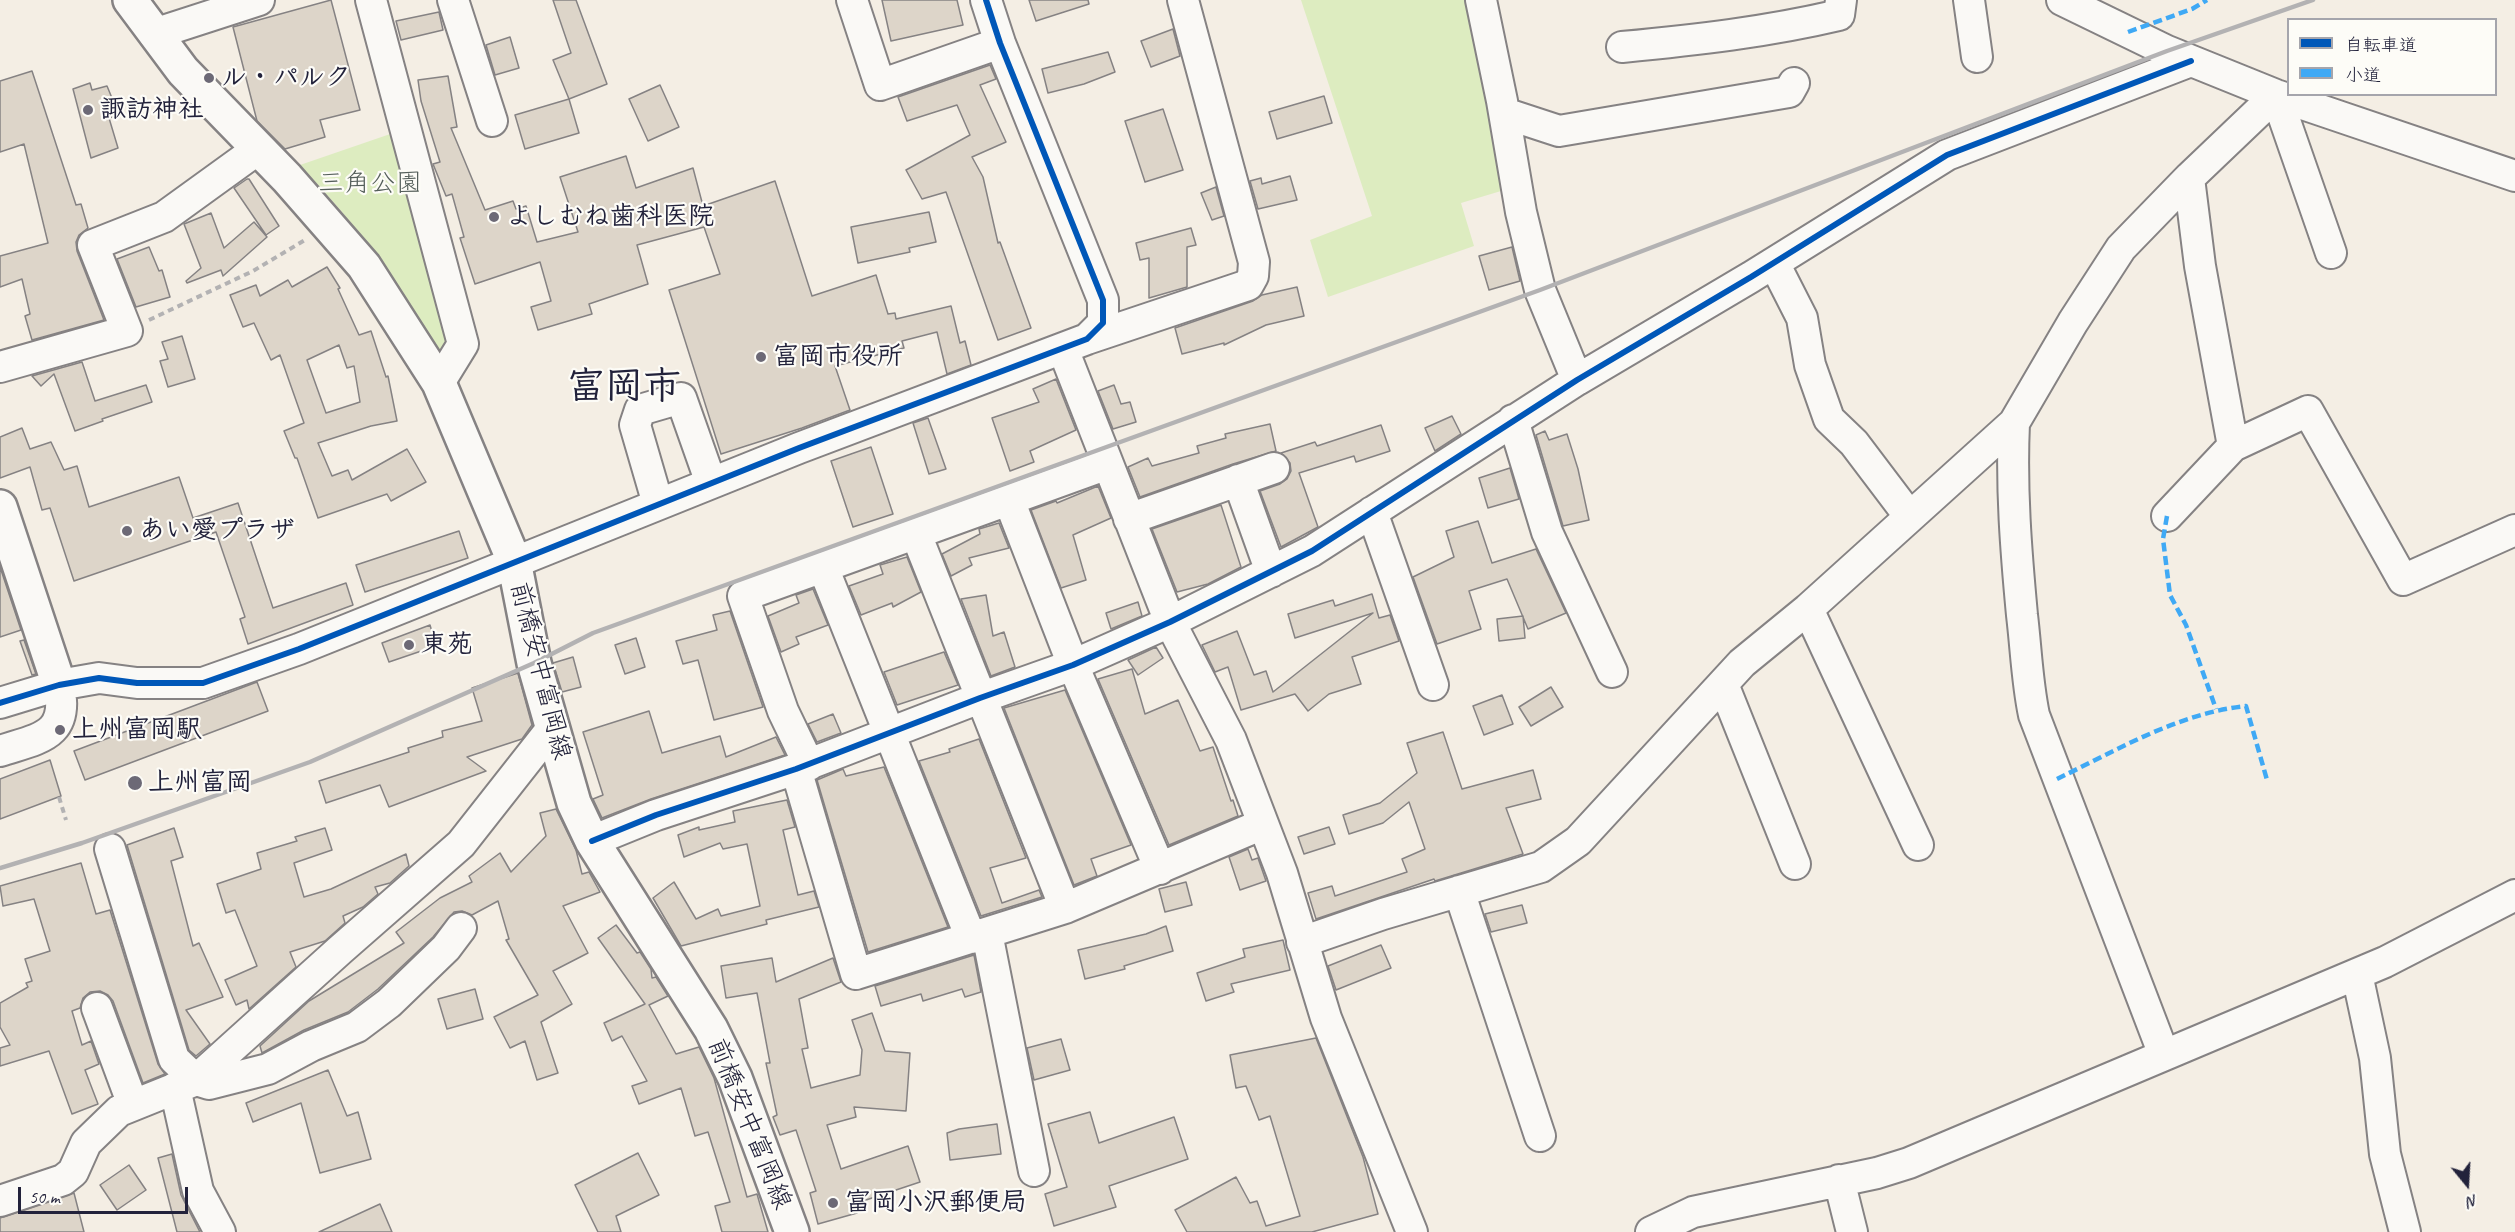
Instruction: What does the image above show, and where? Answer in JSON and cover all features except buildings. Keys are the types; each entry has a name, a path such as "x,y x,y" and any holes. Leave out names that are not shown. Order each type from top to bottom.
{"main road":[{"name":"前橋安中富岡線","path":"130,0 183,71 287,178 364,266 439,383 514,561 534,663 574,802 592,841 711,1029 735,1078 792,1232"},
{"path":"0,507 59,685"}],"street":[{"path":"154,34 259,0"},
{"path":"371,0 463,345 439,383"},
{"path":"453,0 492,121"},
{"path":"852,0 880,85 1000,43"},
{"path":"986,0 1000,43 1103,300 1103,323 1075,344"},
{"path":"0,703 59,685 99,678 137,683 203,683 299,649 711,483 1075,344 1248,285 1254,276 1254,261 1183,0"},
{"path":"1481,0 1521,212 1540,290 1577,380"},
{"path":"1622,47 1783,28 1839,15 1841,0"},
{"path":"1969,0 1977,57"},
{"path":"2062,0 2191,61 2276,95 2515,176"},
{"path":"592,841 656,815 803,767 980,698 1073,665 1170,622 1312,551 1577,380 1774,263 1947,155 2191,61"},
{"path":"1504,113 1559,131 1789,92 1794,83"},
{"path":"1302,942 1383,914 1541,867 1578,841 1742,663 1808,609 2014,423 2073,322 2121,248 2189,178 2276,95"},
{"path":"2276,95 2331,254"},
{"path":"0,367 127,331 93,244 164,217 258,149"},
{"path":"2189,178 2200,266 2233,446"},
{"path":"1774,263 1802,318 1810,365 1829,419 1854,443 1910,517"},
{"path":"1075,344 1108,464 1170,622 1231,740 1282,873 1326,1018 1412,1232"},
{"path":"658,504 635,425 640,410 681,398 711,483"},
{"path":"2167,516 2233,446 2308,411 2403,580 2515,530"},
{"path":"1513,420 1547,532 1612,672"},
{"path":"2014,423 2013,522 2027,684 2034,715 2164,1054"},
{"path":"1108,464 743,596 803,767 856,974 1065,909 1263,824"},
{"path":"1129,519 1274,468"},
{"path":"1238,480 1271,572"},
{"path":"1009,500 1073,665 1160,868"},
{"path":"1372,512 1433,685"},
{"path":"916,534 1065,909"},
{"path":"822,567 890,733 979,935 1034,1171"},
{"path":"1808,609 1918,845"},
{"path":"1723,684 1795,864"},
{"path":"0,751 40,738 55,727 62,714 63,701 59,685"},
{"path":"0,1201 63,1180 74,1172 86,1143 119,1110 185,1084 461,844 553,728"},
{"path":"110,849 174,1059 185,1084 198,1191 220,1232"},
{"path":"1459,891 1540,1136"},
{"path":"1651,1232 1693,1212 1839,1179 1877,1173 1909,1163 2385,962 2515,895"},
{"path":"185,1084 209,1084 268,1069 311,1046 357,1027 389,1003 446,948 461,928"},
{"path":"2357,974 2374,1058 2396,1229"},
{"path":"97,1008 133,1105"},
{"path":"1839,1179 1852,1232"}],"path":[{"path":"127,331 253,271 312,235"},
{"path":"59,797 66,820"}],"green space":[{"path":"1301,0 1471,0 1511,188 1461,203 1474,246 1328,297 1310,240 1372,216"},
{"name":"三角公園","path":"396,132 455,336 442,354 435,350 393,280 342,212 300,165"}],"railway":[{"path":"0,868 82,843 310,762 534,663 593,633 1540,290 2167,51 2313,0"}],"marked path":[{"path":"2128,32 2192,9 2207,0"},
{"path":"2167,516 2163,539 2170,595 2186,625 2216,709"},
{"path":"2057,779 2149,734 2197,716 2246,706 2267,780"}],"cycle path":[{"path":"0,703 59,685 99,678 137,683 203,683 299,649 799,448 1087,339 1103,323 1103,300 1000,43 986,0"},
{"path":"592,841 656,815 796,769 1073,665 1170,622 1312,551 1577,380 1751,277 1947,155 2191,61"}],"place":[{"name":"ル・パルク","path":"209,78"},
{"name":"諏訪神社","path":"88,110"},
{"name":"よしむね歯科医院","path":"494,217"},
{"name":"富岡市役所","path":"761,357"},
{"name":"あい愛プラザ","path":"127,531"},
{"name":"東苑","path":"409,645"},
{"name":"上州富岡駅","path":"60,730"},
{"name":"上州富岡","path":"135,783"},
{"name":"富岡小沢郵便局","path":"833,1203"}],"district":[{"name":"富岡市","path":"624,388"}]}
